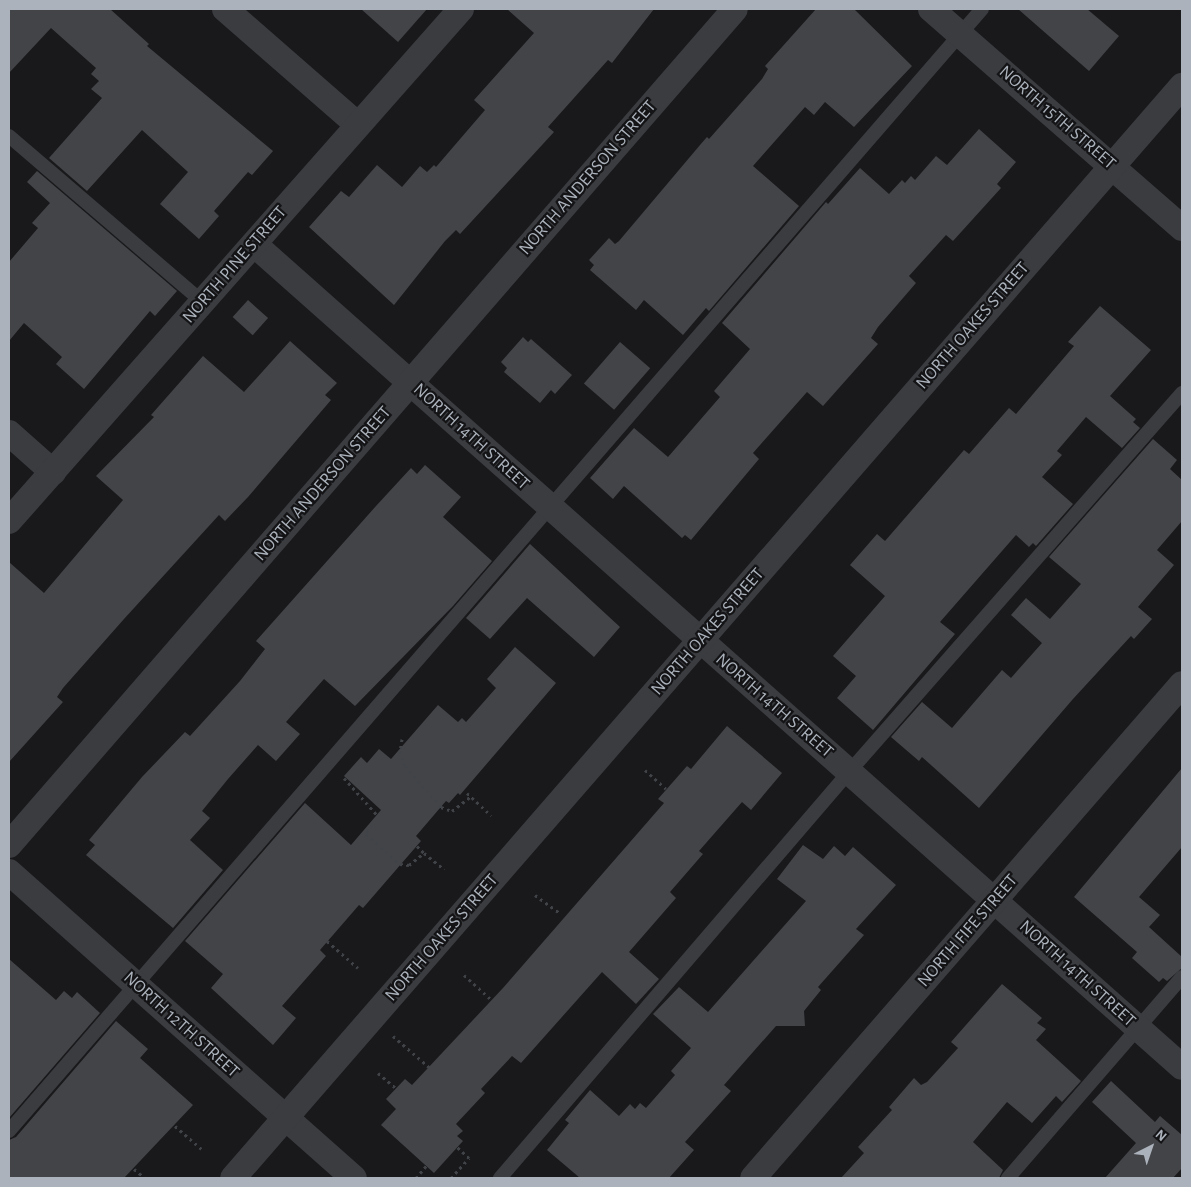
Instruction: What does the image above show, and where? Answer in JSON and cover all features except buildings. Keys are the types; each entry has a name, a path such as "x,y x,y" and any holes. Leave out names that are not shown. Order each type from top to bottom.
{"street":[{"path":"225,9 358,125"},
{"name":"NORTH PINE STREET","path":"9,521 461,9"},
{"name":"NORTH ANDERSON STREET","path":"9,845 735,9"},
{"name":"NORTH 15TH STREET","path":"931,9 1182,228"},
{"name":"NORTH OAKES STREET","path":"233,1178 1182,86"},
{"name":"NORTH 14TH STREET","path":"254,244 1182,1067"},
{"path":"9,433 53,472"},
{"name":"NORTH FIFE STREET","path":"753,1178 1182,684"},
{"name":"NORTH 12TH STREET","path":"9,872 354,1178"}],"lane":[{"path":"9,1131 982,9"},
{"path":"9,136 203,302"},
{"path":"500,1178 850,772 1182,393"},
{"path":"1008,1178 1182,977"}],"path":[{"path":"402,739 400,751 405,766 441,806 452,811 469,794 491,815"},
{"path":"332,758 343,777 366,799 377,815"},
{"path":"645,770 666,789"},
{"path":"372,825 366,834 402,865 409,864 424,853"},
{"path":"417,846 444,869"},
{"path":"535,895 560,913"},
{"path":"327,941 358,968"},
{"path":"464,975 491,999"},
{"path":"390,1033 429,1067"},
{"path":"378,1073 396,1088"},
{"path":"175,1126 201,1149"},
{"path":"451,1178 469,1158 457,1147"},
{"path":"416,1178 426,1166"},
{"path":"134,1169 145,1178"}]}
